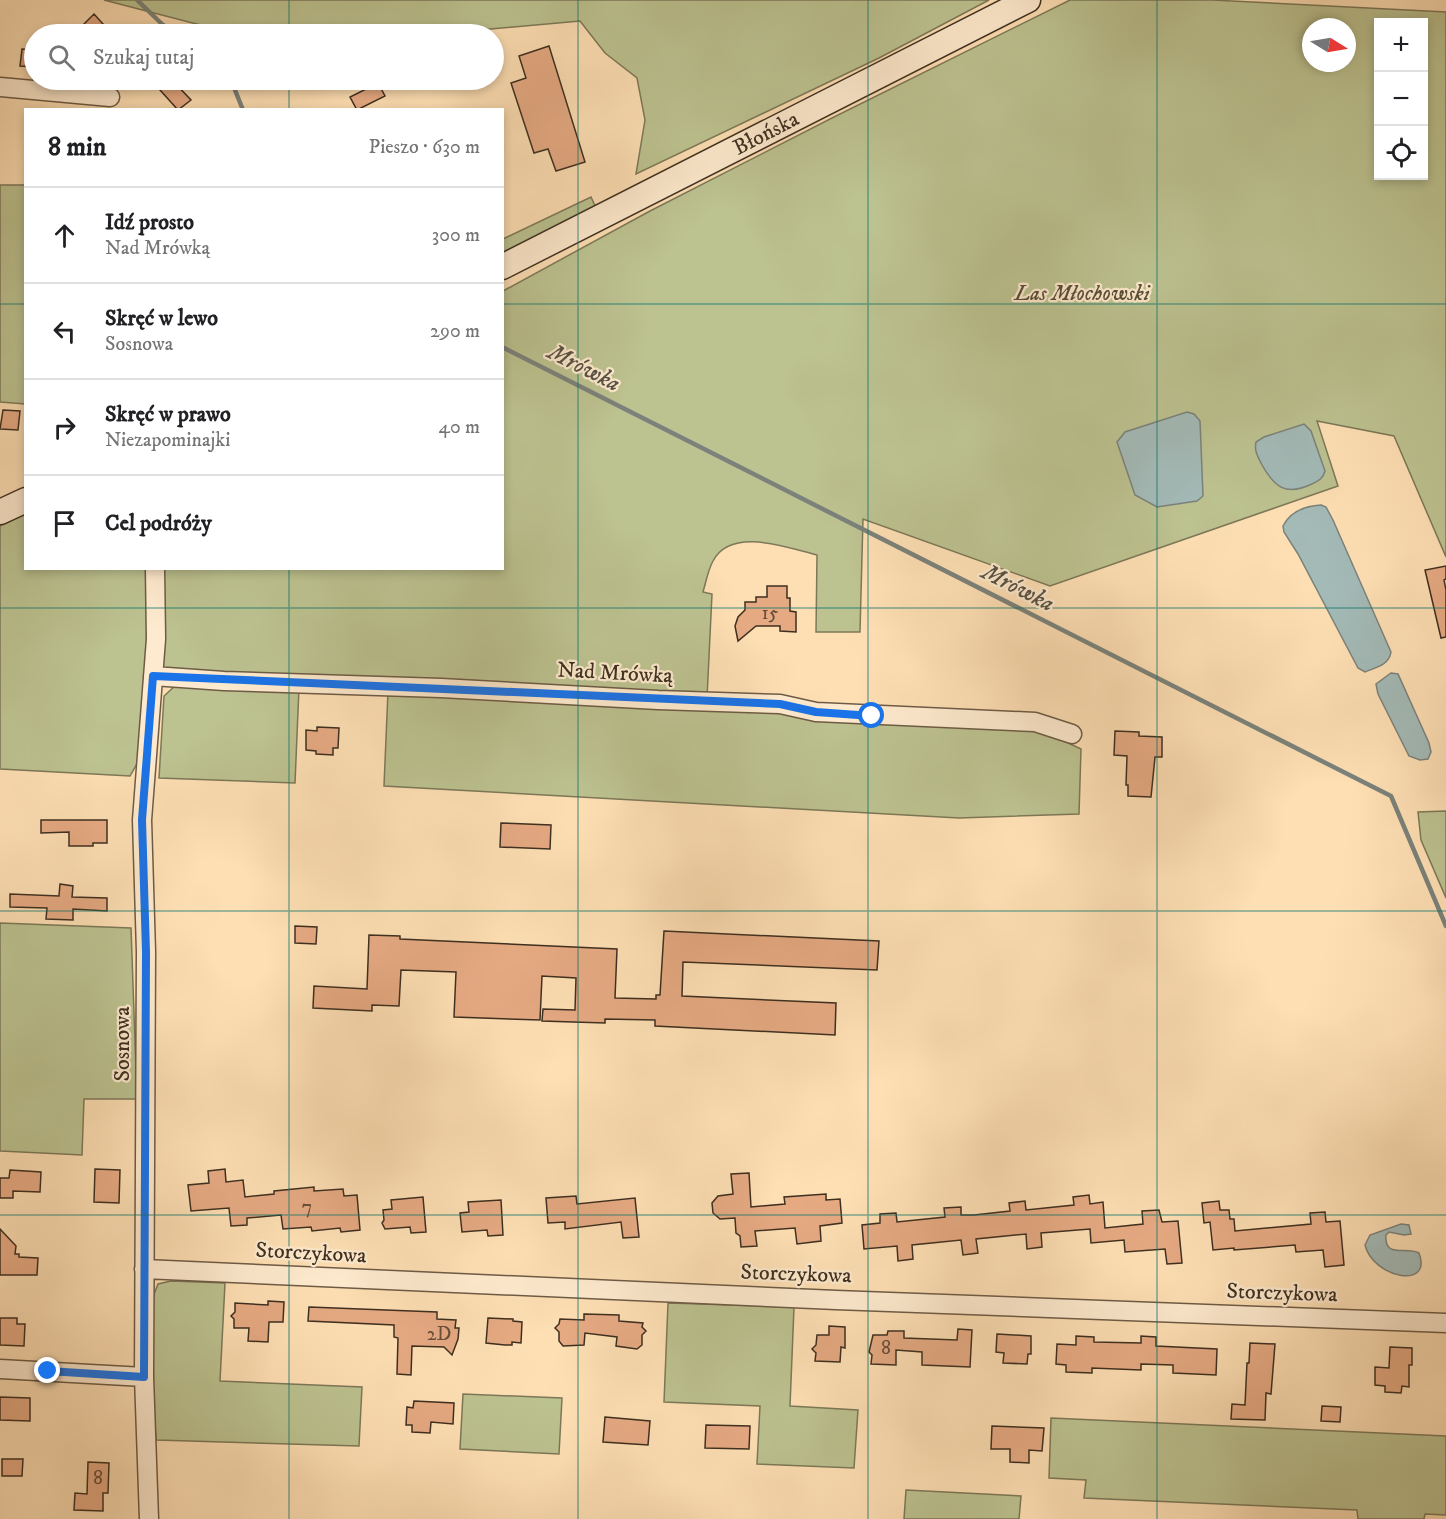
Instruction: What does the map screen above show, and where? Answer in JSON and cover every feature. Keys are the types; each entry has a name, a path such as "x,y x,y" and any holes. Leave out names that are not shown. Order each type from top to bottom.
{"main road":[{"name":"Błońska","path":"504,266 1028,0"},
{"path":"0,512 24,501"}],"street":[{"path":"0,87 24,89"},
{"path":"33,90 110,97"},
{"name":"Sosnowa","path":"149,1519 144,1377 146,976 142,820 156,639 155,570"},
{"name":"Nad Mrówką","path":"153,676 780,704 816,712 1035,722 1072,734"},
{"name":"Storczykowa","path":"144,1269 836,1300 1446,1323"},
{"path":"0,1369 144,1377"}],"green space":[{"path":"104,0 989,0 879,58 636,174 645,120 637,78 605,53 580,21 504,28 504,24 196,24"},
{"name":"Las Młochowski","path":"1070,0 1212,0 1446,12 1446,557 1394,436 1317,421 1338,486 1050,586 863,519 860,632 816,632 817,555 761,542 733,544 721,550 713,561 703,592 712,594 707,698 160,669 161,570 504,570 504,290 650,211"},
{"path":"0,185 24,185 24,404 0,402"},
{"path":"591,197 596,208 504,254 504,239"},
{"path":"24,514 24,570 149,570 149,638 138,762 130,776 0,769 0,526"},
{"path":"177,684 299,688 295,783 159,778 164,696"},
{"path":"388,691 1035,727 1081,749 1079,814 959,818 384,786"},
{"path":"1446,811 1446,898 1421,840 1418,812"},
{"path":"0,923 131,928 137,1099 84,1099 82,1155 0,1151"},
{"path":"171,1281 225,1283 220,1381 362,1387 359,1446 156,1440 151,1357 151,1302 158,1284"},
{"path":"668,1303 794,1307 790,1406 858,1410 854,1468 757,1464 760,1406 664,1402"},
{"path":"463,1394 562,1398 559,1454 460,1449"},
{"path":"1051,1418 1446,1436 1446,1515 1425,1514 1424,1519 1358,1519 1357,1510 1084,1498 1086,1480 1049,1478"},
{"path":"906,1490 1021,1496 1019,1519 904,1519"}],"water":[{"path":"1187,412 1194,414 1200,421 1203,496 1197,501 1157,507 1135,495 1117,442 1125,432"},
{"path":"1304,424 1311,431 1325,471 1324,474 1318,481 1303,488 1282,488 1262,465 1256,451 1256,442 1264,437"},
{"path":"1321,505 1326,507 1333,520 1391,652 1385,663 1365,672 1358,668 1284,532 1283,526 1294,513 1304,508"},
{"path":"1391,673 1398,674 1429,743 1431,752 1428,759 1420,760 1409,756 1378,694 1376,684"},
{"path":"1401,1224 1409,1225 1411,1234 1389,1232 1386,1235 1386,1242 1392,1249 1419,1253 1421,1265 1418,1272 1410,1275 1389,1272 1370,1256 1365,1245 1370,1235"}],"building":[{"path":"94,14 103,24 84,24"},
{"path":"549,46 585,162 556,171 548,149 534,153 511,83 526,78 519,56"},
{"path":"22,49 24,49 24,66 20,66"},
{"path":"160,90 182,90 191,100 181,108 176,108"},
{"path":"364,90 382,90 385,96 361,108 356,108 350,97"},
{"path":"3,410 20,411 18,430 0,429"},
{"path":"1446,566 1446,579 1444,580 1446,637 1441,638 1425,570"},
{"path":"767,586 787,586 790,611 796,612 796,632 780,631 780,626 756,626 738,641 735,626 738,617 745,610 745,602 756,602 756,597 767,597"},
{"path":"317,727 339,728 338,748 333,748 333,755 316,754 316,751 306,750 306,730 317,731"},
{"path":"1115,731 1139,732 1139,736 1162,737 1162,757 1155,757 1151,797 1128,796 1127,756 1114,755"},
{"path":"41,820 107,820 107,843 93,843 93,846 69,846 69,832 41,833"},
{"path":"501,823 551,825 550,849 500,847"},
{"path":"60,884 73,886 72,897 107,898 107,911 73,909 73,920 46,919 47,908 10,907 10,894 59,896"},
{"path":"295,926 317,927 316,944 295,943"},
{"path":"664,931 879,941 877,970 683,962 682,996 836,1003 835,1035 655,1026 655,1020 605,1019 605,1023 542,1021 543,1009 575,1010 576,978 542,976 540,1020 454,1017 456,972 401,970 399,1006 372,1005 372,1011 313,1008 314,986 367,989 369,935 400,936 400,939 617,949 615,998 656,999 656,995 660,995"},
{"path":"95,1169 120,1170 119,1203 94,1202"},
{"path":"225,1169 226,1182 243,1180 245,1197 314,1187 314,1191 343,1189 344,1196 357,1195 360,1230 341,1232 340,1228 312,1231 311,1227 283,1229 281,1215 247,1218 247,1225 231,1226 229,1208 191,1211 188,1185 209,1183 208,1171"},
{"path":"10,1170 41,1172 40,1192 13,1191 13,1198 0,1198 0,1178 9,1178"},
{"path":"749,1173 751,1207 785,1204 784,1197 826,1194 826,1200 840,1199 842,1223 820,1226 821,1241 797,1244 795,1228 755,1231 757,1246 741,1247 740,1236 736,1233 735,1218 720,1219 713,1213 712,1203 718,1196 733,1194 731,1174"},
{"path":"1089,1195 1090,1204 1103,1202 1105,1228 1143,1224 1142,1211 1159,1210 1162,1222 1178,1221 1182,1263 1167,1264 1165,1249 1125,1252 1124,1240 1091,1243 1090,1229 1041,1233 1042,1247 1027,1249 1026,1234 976,1239 978,1253 963,1255 961,1240 912,1245 913,1259 898,1261 897,1246 864,1249 862,1225 880,1223 880,1214 896,1213 897,1222 945,1217 944,1208 961,1207 961,1215 974,1215 1010,1211 1009,1203 1025,1201 1026,1210 1074,1205 1073,1197"},
{"path":"576,1196 577,1204 635,1198 639,1237 623,1238 621,1222 565,1229 565,1222 548,1223 546,1198"},
{"path":"423,1197 426,1232 411,1233 410,1227 385,1229 382,1223 383,1210 392,1209 391,1200"},
{"path":"501,1200 503,1235 488,1236 487,1230 462,1232 460,1213 469,1212 468,1202"},
{"path":"1219,1201 1220,1210 1229,1210 1230,1219 1234,1219 1235,1231 1311,1224 1310,1213 1325,1212 1326,1222 1340,1221 1344,1265 1325,1267 1323,1250 1296,1252 1295,1245 1213,1250 1210,1222 1204,1223 1202,1203"},
{"path":"0,1229 16,1246 15,1254 19,1254 19,1257 38,1258 37,1275 0,1275"},
{"path":"268,1301 284,1302 283,1322 269,1322 268,1342 248,1341 249,1328 234,1328 234,1319 231,1316 235,1312 235,1303 268,1305"},
{"path":"309,1307 437,1312 437,1319 456,1320 455,1328 459,1328 458,1339 452,1355 444,1347 412,1346 411,1375 397,1374 398,1338 394,1337 394,1325 308,1321"},
{"path":"584,1314 619,1315 619,1321 643,1323 642,1327 646,1331 642,1335 642,1345 637,1349 616,1346 617,1337 585,1333 584,1345 563,1346 559,1341 559,1332 555,1328 560,1319 584,1320"},
{"path":"0,1318 17,1318 17,1324 25,1324 24,1346 0,1345"},
{"path":"488,1318 513,1319 513,1321 522,1322 521,1343 512,1342 512,1345 505,1345 486,1343"},
{"path":"829,1326 845,1327 845,1348 841,1347 840,1362 815,1361 816,1353 812,1349 816,1345 817,1335 829,1335"},
{"path":"958,1329 972,1330 970,1367 922,1365 922,1352 896,1350 896,1365 871,1364 872,1355 869,1352 873,1335 887,1335 888,1331 904,1331 904,1338 957,1340"},
{"path":"997,1334 1031,1336 1031,1354 1028,1354 1027,1364 1003,1363 1004,1353 996,1352"},
{"path":"1076,1336 1094,1337 1094,1342 1141,1343 1141,1336 1156,1337 1156,1346 1217,1349 1216,1375 1173,1373 1173,1365 1141,1364 1141,1370 1092,1368 1092,1373 1066,1372 1066,1365 1056,1364 1057,1344 1076,1345"},
{"path":"1250,1343 1275,1344 1271,1394 1266,1393 1265,1420 1231,1419 1232,1404 1245,1405"},
{"path":"1390,1347 1412,1348 1409,1387 1402,1386 1401,1393 1385,1392 1385,1386 1375,1385 1375,1367 1389,1368"},
{"path":"0,1397 30,1398 30,1421 0,1420"},
{"path":"414,1401 454,1403 453,1424 431,1422 430,1433 412,1432 412,1425 406,1425 407,1407 413,1408"},
{"path":"1322,1406 1341,1407 1340,1422 1321,1421"},
{"path":"605,1417 650,1421 648,1445 603,1442"},
{"path":"706,1425 750,1426 749,1449 705,1448"},
{"path":"992,1426 1044,1428 1042,1451 1029,1450 1029,1463 1010,1462 1010,1449 991,1449"},
{"path":"2,1459 23,1459 22,1476 2,1476"},
{"path":"88,1462 109,1463 108,1493 103,1493 103,1511 74,1510 75,1493 87,1494"}],"waterway":[{"name":"Mrówka","path":"137,0 162,24"},
{"name":"Mrówka","path":"235,90 242,108"},
{"name":"Mrówka","path":"504,348 1391,796 1446,926"}],"route":[{"path":"48,1371 144,1377 146,952 142,820 147,729 153,676 224,681 324,683 780,704 816,712 872,716"}]}
